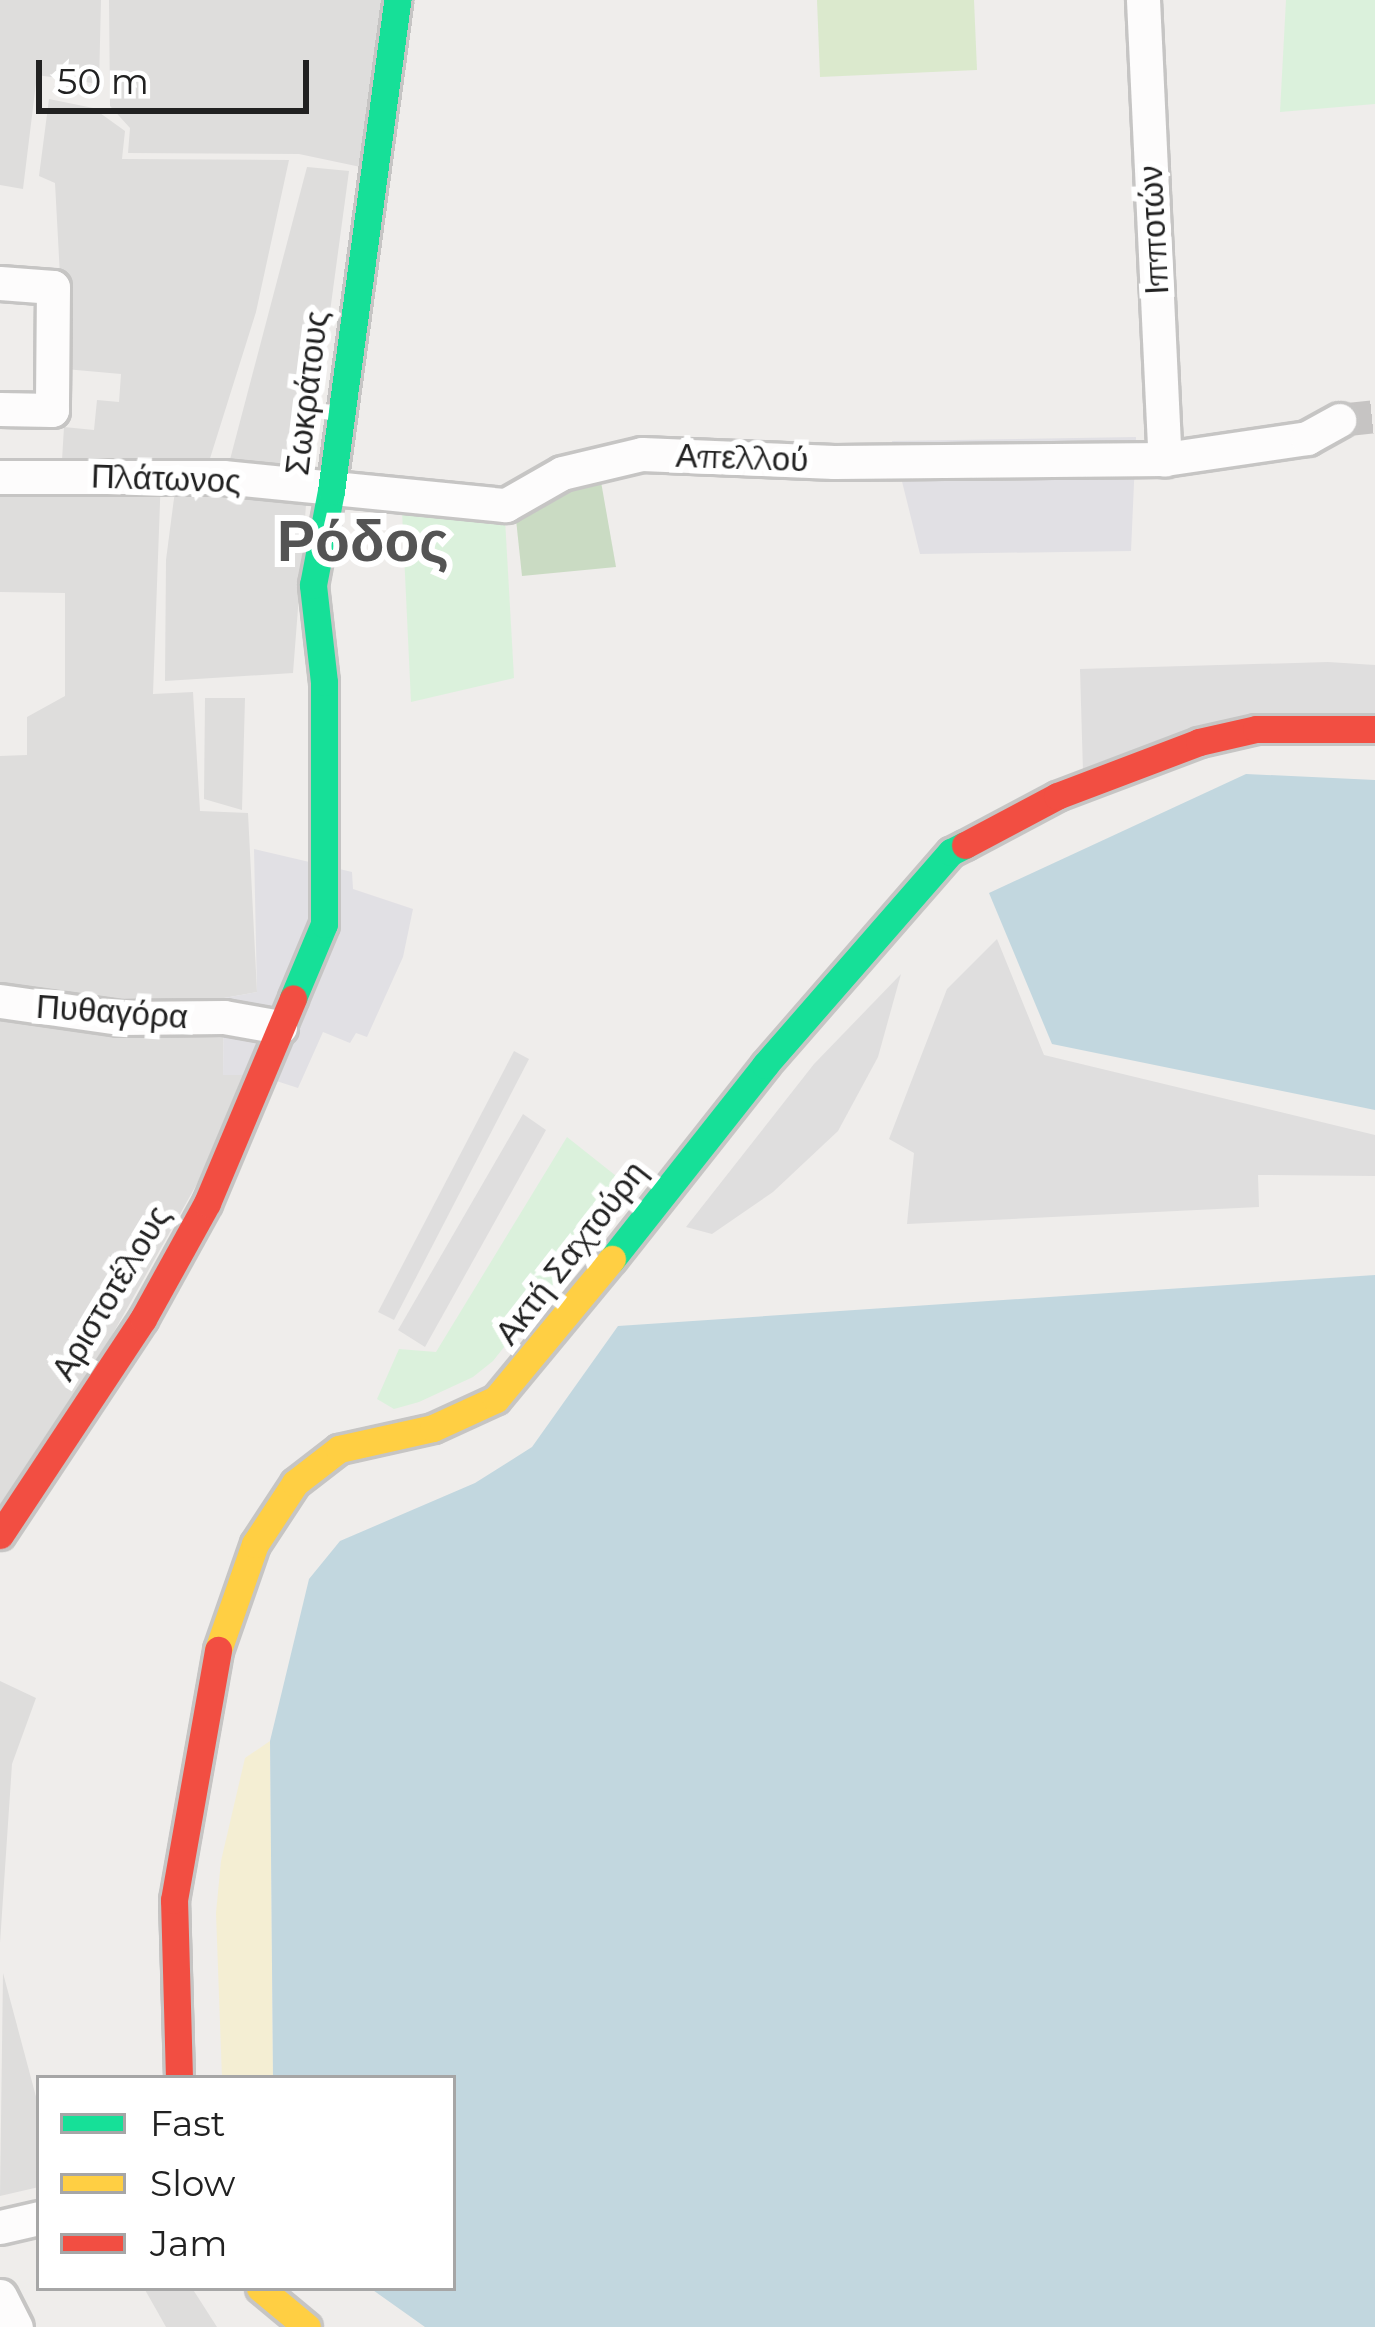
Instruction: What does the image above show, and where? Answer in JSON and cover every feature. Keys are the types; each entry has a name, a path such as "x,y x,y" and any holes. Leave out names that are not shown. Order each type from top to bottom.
{"main road":[{"name":"Σωκράτους","path":"280,1027 324,924 325,682 313,585 331,491 397,0"},
{"name":"Ακτή Σαχτούρη","path":"179,2075 174,1900 219,1642 255,1544 295,1483 339,1449 467,1416 509,1387 765,1065 951,852 1058,796 1199,742 1256,729 1349,724 1375,729"},
{"name":"Αριστοτέλους","path":"0,1535 143,1319 207,1203 280,1027"},
{"path":"264,2291 308,2327"}],"street":[{"name":"Ιπποτών","path":"1143,0 1165,459"},
{"path":"0,283 53,287 52,410 0,409"},
{"name":"Απελλού","path":"331,491 506,505 562,472 642,454 834,462 1165,459 1307,438 1339,420"},
{"name":"Πλάτωνος","path":"0,477 223,477 331,491"},
{"name":"Πυθαγόρα","path":"0,1001 118,1018 224,1017 280,1027"},
{"path":"0,2227 36,2219"},
{"path":"0,2296 16,2327"}],"shaded area":[{"path":"0,0 101,0 99,84 37,75 23,189 0,185"},
{"path":"109,0 396,0 375,170 299,154 128,153 130,128 110,106"},
{"path":"49,99 93,108 125,131 122,159 289,160 256,312 207,468 163,460 62,460 64,427 94,430 97,400 119,402 121,374 65,369 55,183 39,176"},
{"path":"307,167 349,171 307,482 227,471"},
{"path":"1136,437 1131,551 920,554 892,441"},
{"path":"161,475 153,694 193,692 200,811 248,813 257,992 224,998 223,1075 258,1075 0,1535 0,756 27,755 27,717 65,696 65,593 0,592 0,477"},
{"path":"176,483 307,492 293,673 165,681 166,560"},
{"path":"1328,662 1375,665 1375,728 1083,772 1080,669"},
{"path":"205,698 245,698 242,810 204,799"},
{"path":"254,849 352,872 353,889 413,909 403,957 367,1037 356,1033 350,1043 323,1032 298,1088 258,1075 223,1075 224,998 257,992"},
{"path":"997,939 1044,1055 1375,1135 1375,1176 1258,1175 1259,1207 907,1224 914,1153 889,1139 947,989"},
{"path":"901,974 878,1057 838,1131 773,1192 712,1234 686,1227 814,1064"},
{"path":"514,1051 529,1059 394,1320 378,1312"},
{"path":"523,1114 546,1130 425,1347 398,1330"},
{"path":"0,1681 36,1698 12,1764 0,1943"},
{"path":"3,1973 36,2097 36,2188 0,2196"},
{"path":"146,2291 194,2291 217,2327 166,2327"}],"green space":[{"path":"817,0 974,0 977,70 820,77"},
{"path":"1286,0 1375,0 1375,104 1280,112"},
{"path":"600,476 616,567 522,576 515,510"},
{"path":"402,511 505,519 514,678 411,702"},
{"path":"567,1137 630,1187 493,1361 473,1377 419,1402 394,1409 377,1399 399,1349 436,1352"}],"sand":[{"path":"270,1741 273,2075 222,2075 216,1913 221,1861 245,1758"}],"water":[{"path":"1246,774 1375,780 1375,1110 1052,1044 989,893"},
{"path":"1375,1275 1375,2327 425,2327 374,2291 456,2291 456,2075 273,2075 270,1741 309,1579 340,1541 475,1483 532,1447 618,1326"}],"tunnel":[{"path":"1339,420 1375,416"}],"traffic: fast":[{"path":"293,998 324,924 324,682 313,585 331,491 397,0"},
{"path":"612,1259 765,1065 951,852 965,845"}],"traffic: slow":[{"path":"218,1650 255,1544 295,1483 339,1449 433,1428 496,1399 612,1259"},
{"path":"264,2291 307,2327"}],"traffic: jam":[{"path":"965,845 1057,796 1199,742 1256,729 1375,729"},
{"path":"0,1535 143,1319 207,1203 293,998"},
{"path":"179,2075 174,1900 218,1650"}],"district":[{"name":"Ρόδος","path":"363,541"}]}
